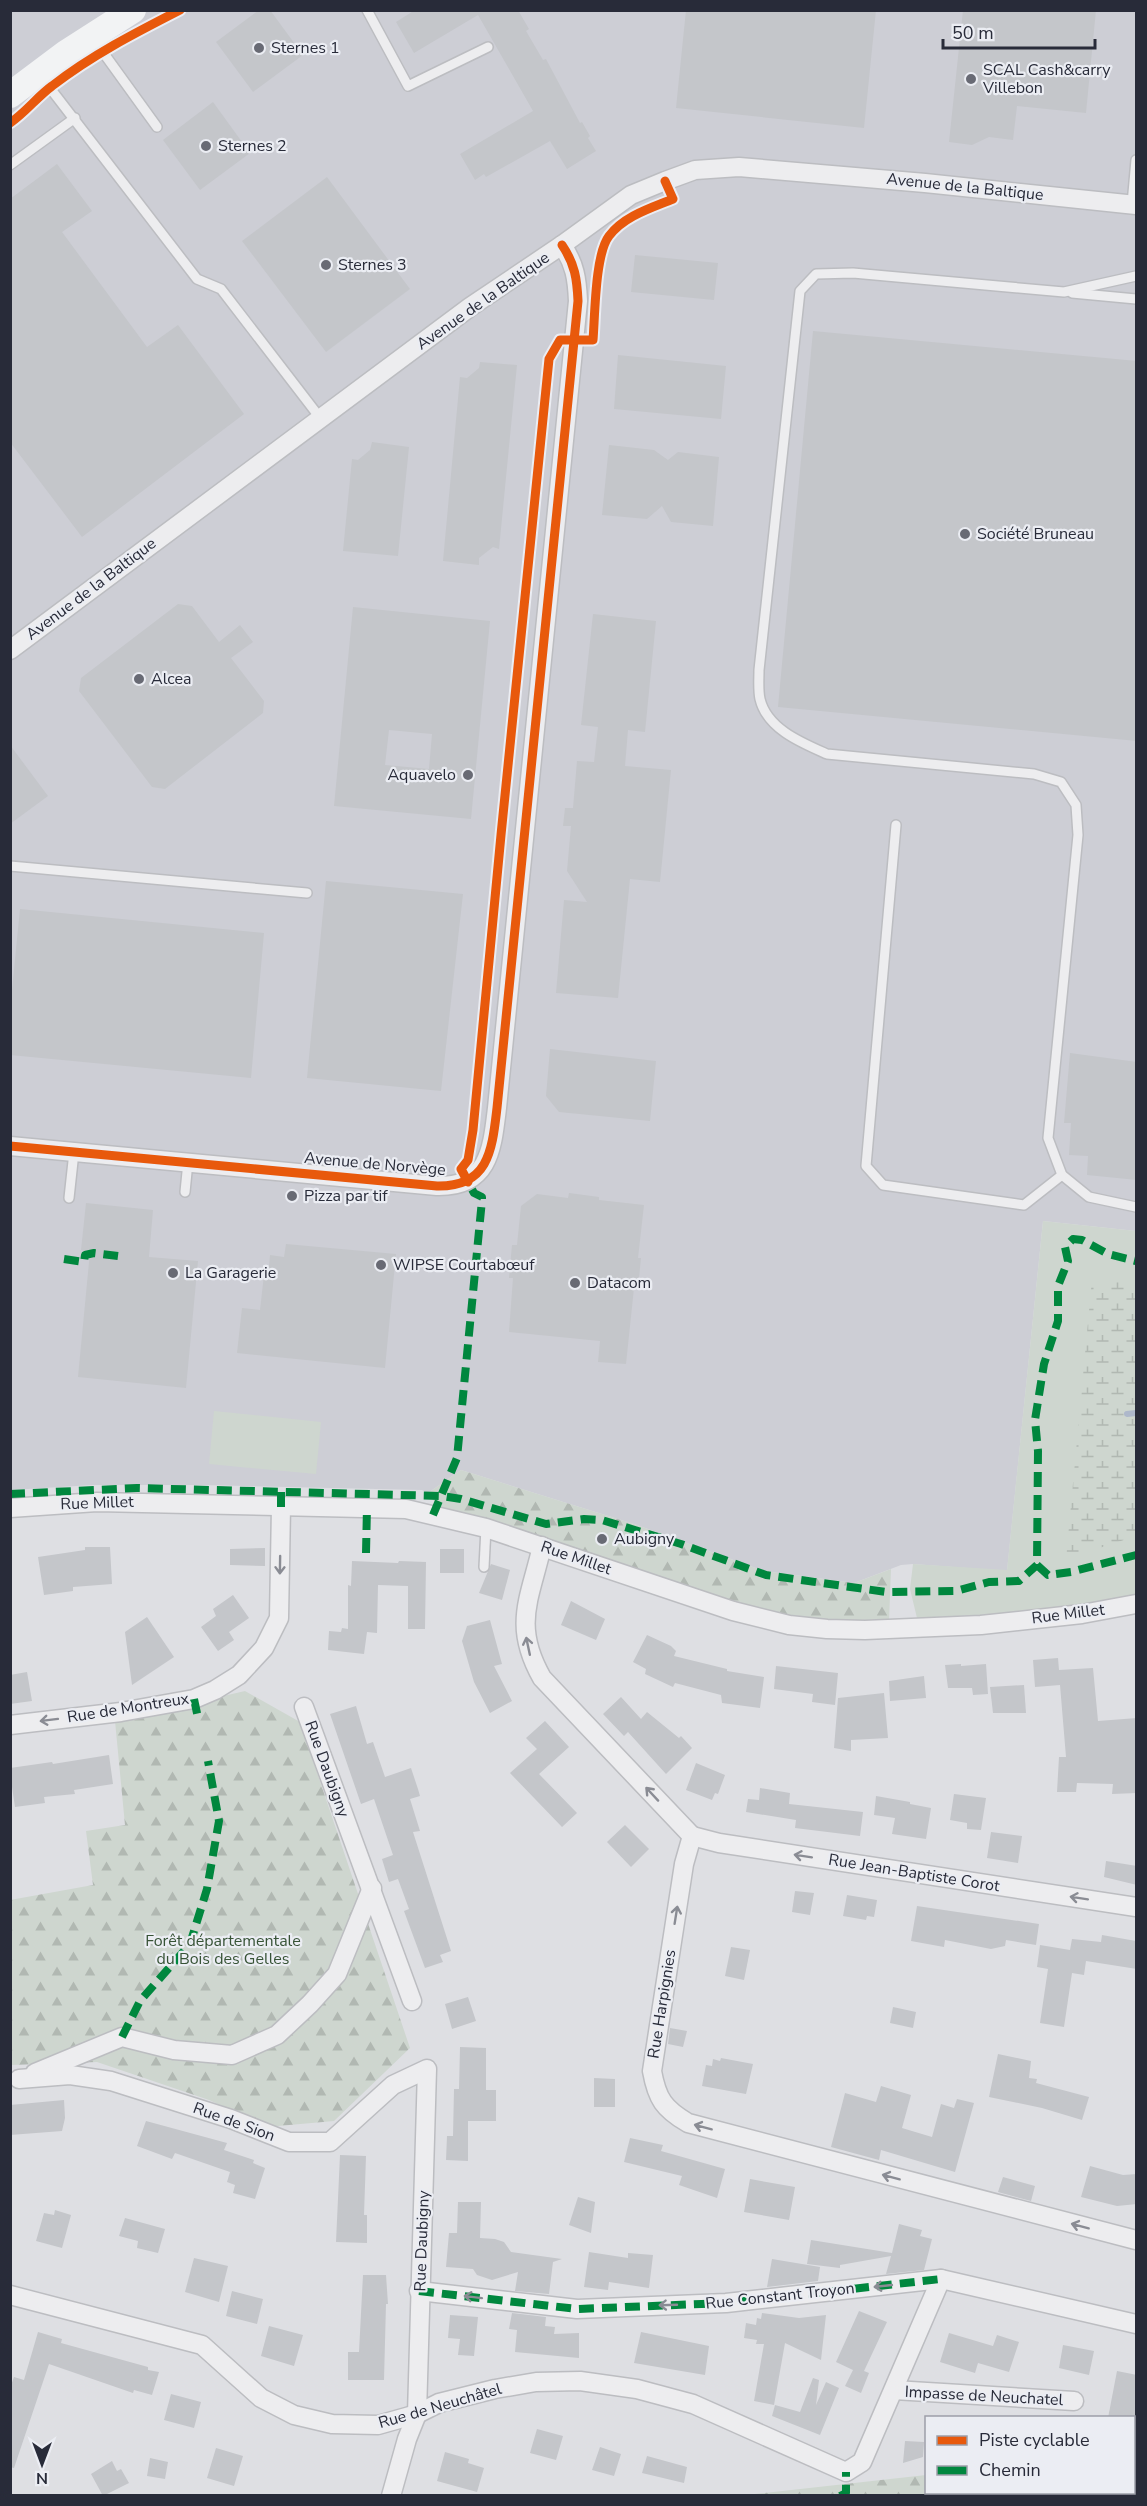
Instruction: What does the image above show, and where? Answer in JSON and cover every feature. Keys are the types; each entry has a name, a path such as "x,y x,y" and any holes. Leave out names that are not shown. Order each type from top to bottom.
{"street":[{"path":"10,95 133,10"},
{"name":"Avenue de la Baltique","path":"10,650 470,307 562,246 631,195 695,170 721,167 784,170 1134,205"},
{"name":"Avenue de Norvège","path":"10,1146 450,1186 468,1182 478,1173 490,1155 497,1108 578,301 577,272 562,246"},
{"name":"Rue Millet","path":"10,1508 97,1502 406,1509 486,1528 734,1611 789,1624 827,1629 865,1630 981,1624 1082,1614 1137,1604"},
{"name":"Rue de Montreux","path":"10,1725 121,1712 194,1699 215,1690 239,1675 264,1648 279,1618 281,1507"},
{"path":"542,1546 526,1604 526,1641 531,1658 542,1678 692,1836"},
{"name":"Rue Daubigny","path":"304,1707 412,2001"},
{"name":"Rue Jean-Baptiste Corot","path":"692,1836 719,1844 1137,1907"},
{"name":"Rue Harpignies","path":"692,1836 684,1864 652,2071 658,2097 674,2115 688,2124 1137,2240"},
{"path":"15,2079 122,2037 174,2050 232,2055 277,2035 337,1974 372,1888"},
{"name":"Rue Daubigny","path":"417,2414 427,2069"},
{"name":"Rue de Sion","path":"15,2079 70,2075 111,2081 231,2119 289,2142 330,2142 393,2085 427,2069"},
{"name":"Rue Constant Troyon","path":"419,2291 577,2309 726,2303 941,2280 1137,2324"},
{"name":"Rue de Neuchâtel","path":"11,2296 202,2345 261,2398 294,2415 332,2424 378,2425 417,2414 439,2403 495,2389 536,2382 580,2381 637,2389 693,2404 846,2472 862,2462 941,2280"},
{"name":"Impasse de Neuchatel","path":"894,2390 1074,2401"},
{"path":"391,2496 407,2439 417,2414"}],"lane":[{"path":"367,10 408,86 488,47"},
{"path":"91,37 158,128"},
{"path":"39,73 197,279 221,289 321,419"},
{"path":"10,165 75,118"},
{"path":"1134,205 1137,160"},
{"path":"1137,299 853,273 816,274 800,291 759,670 760,699 774,724 796,740 827,754 1034,774 1061,782 1077,805 1078,834 1048,1138 1062,1175 1089,1197 1137,1207"},
{"path":"1064,292 1137,276"},
{"path":"896,825 866,1166 883,1185 1023,1205 1062,1175"},
{"path":"10,866 307,893"},
{"path":"69,1198 74,1152"},
{"path":"185,1192 188,1162"},
{"path":"484,1567 486,1528"}],"shaded area":[{"path":"11,11 1136,11 1136,1231 1043,1221 1007,1571 913,1564 901,1565 854,1583 764,1571 634,1524 461,1470 428,1493 422,1490 201,1485 93,1485 11,1490"}],"green space":[{"path":"1043,1221 1136,1231 1136,1596 1069,1611 917,1618 910,1589 913,1564 1007,1570"},
{"path":"1092,1279 1136,1284 1136,1536 1066,1559"},
{"path":"214,1411 321,1422 316,1474 209,1464"},
{"path":"461,1470 634,1524 764,1571 854,1583 891,1569 889,1622 836,1623 783,1618 439,1508 428,1493"},
{"name":"Forêt départementale du Bois des Gelles","path":"245,1691 300,1722 410,2048 334,2121 267,2127 209,2100 97,2062 11,2065 10,1900 93,1885 86,1831 125,1825 115,1721"},
{"path":"1136,2409 1136,2495 736,2496 925,2475 925,2494 1135,2494"}],"building":[{"name":"Sternes 1","path":"259,10 270,10 303,55 253,92 216,42"},
{"path":"415,10 518,10 529,29 526,31 543,60 546,59 580,123 582,122 590,136 588,138 596,151 567,169 550,141 486,177 484,174 475,180 460,154 533,111 478,15 414,53 396,22"},
{"path":"686,10 876,10 864,128 676,108"},
{"path":"963,10 1096,10 1086,113 1017,106 1013,140 989,137 972,145 949,142"},
{"name":"Sternes 2","path":"213,102 250,153 200,190 163,140"},
{"path":"57,164 92,211 62,232 147,347 178,325 244,414 82,537 10,442 10,199"},
{"name":"Sternes 3","path":"327,177 410,289 326,352 242,241"},
{"path":"635,255 718,263 714,300 631,292"},
{"name":"Société Bruneau","path":"813,331 1137,361 1137,741 778,707"},
{"path":"618,355 726,366 721,419 614,409"},
{"path":"480,362 517,365 499,549 493,547 479,558 479,565 443,561 460,377 467,378 479,368"},
{"path":"372,442 409,447 398,556 343,551 352,459 358,460 370,450"},
{"path":"609,445 654,450 668,460 678,452 719,457 713,526 671,522 662,506 647,519 602,515"},
{"path":"178,604 192,606 219,642 240,625 253,642 231,658 264,701 263,713 165,789 152,787 79,691 81,678"},
{"path":"353,607 490,621 471,819 334,806","holes":["389,730 432,734 429,769 385,765"]},
{"path":"593,614 656,621 645,732 628,730 625,766 671,770 660,882 630,879 618,998 556,993 564,900 587,902 567,871 571,826 563,826 565,808 573,808 577,761 594,762 598,727 581,725"},
{"path":"10,745 48,796 10,824"},
{"path":"326,881 463,894 441,1091 307,1078"},
{"path":"20,909 264,933 251,1078 10,1055 10,1010"},
{"path":"550,1049 656,1061 650,1121 559,1112 546,1096"},
{"path":"1070,1053 1137,1062 1137,1180 1087,1175 1088,1156 1069,1155 1071,1123 1064,1123"},
{"name":"Datacom","path":"569,1193 599,1197 599,1200 644,1205 638,1258 641,1258 638,1288 634,1288 626,1364 598,1362 600,1341 509,1332 513,1278 509,1278 512,1245 517,1245 521,1206 537,1194 568,1198"},
{"path":"86,1203 153,1210 149,1257 198,1261 186,1388 78,1377 90,1252 81,1250"},
{"path":"286,1244 396,1254 385,1368 237,1353 242,1308 260,1310 265,1266 269,1266 270,1255 284,1257"},
{"path":"85,1547 110,1547 112,1584 73,1587 73,1591 44,1595 38,1557 85,1550"},
{"path":"265,1548 265,1566 230,1565 230,1549"},
{"path":"440,1549 464,1549 464,1573 440,1573"},
{"path":"352,1561 426,1562 425,1629 408,1629 408,1586 378,1585 377,1633 367,1632 364,1654 328,1650 329,1631 341,1632 342,1628 348,1629 348,1585 351,1586"},
{"path":"491,1564 510,1570 502,1600 479,1593"},
{"path":"233,1595 249,1618 229,1632 234,1640 218,1651 201,1627 216,1616 213,1609"},
{"path":"571,1601 605,1619 596,1640 561,1625"},
{"path":"147,1617 174,1657 132,1685 125,1632"},
{"path":"490,1620 502,1664 494,1666 512,1701 490,1713 474,1682 462,1641 467,1626"},
{"path":"647,1635 671,1646 676,1651 674,1656 727,1669 727,1671 764,1677 760,1708 722,1703 721,1695 675,1683 673,1687 645,1674 646,1669 633,1662"},
{"path":"1058,1658 1059,1670 1093,1668 1098,1721 1137,1718 1137,1793 1112,1794 1113,1784 1077,1783 1076,1792 1057,1792 1059,1757 1066,1757 1060,1685 1035,1687 1033,1660"},
{"path":"961,1664 961,1666 986,1664 988,1694 973,1695 972,1688 948,1688 945,1665"},
{"path":"776,1666 838,1673 835,1705 812,1702 813,1694 774,1689"},
{"path":"27,1672 32,1701 10,1704 10,1675"},
{"path":"924,1676 926,1698 890,1701 889,1681"},
{"path":"1024,1685 1026,1713 993,1713 990,1687"},
{"path":"884,1693 888,1738 851,1740 851,1751 834,1748 838,1698"},
{"path":"621,1697 641,1719 647,1712 679,1738 681,1736 692,1748 666,1774 628,1732 624,1736 603,1714"},
{"path":"356,1706 367,1744 373,1742 385,1777 411,1768 420,1796 410,1799 420,1831 413,1832 451,1951 440,1955 443,1962 425,1968 404,1911 409,1909 398,1879 389,1882 382,1859 393,1855 374,1799 361,1804 330,1714"},
{"path":"545,1721 569,1747 539,1774 577,1813 562,1827 510,1773 537,1749 526,1738"},
{"path":"109,1755 113,1784 74,1790 75,1794 44,1797 45,1803 15,1807 12,1787 10,1787 10,1768"},
{"path":"696,1763 725,1775 718,1794 715,1793 712,1800 686,1790"},
{"path":"760,1788 790,1793 789,1804 863,1812 860,1836 795,1828 796,1820 746,1812 748,1799 759,1800"},
{"path":"954,1794 986,1798 981,1830 967,1829 967,1823 950,1820"},
{"path":"876,1796 931,1808 926,1839 892,1834 895,1818 874,1815"},
{"path":"625,1825 649,1849 631,1867 607,1842"},
{"path":"991,1832 1022,1836 1018,1863 987,1858"},
{"path":"1106,1861 1137,1866 1137,1885 1104,1877"},
{"path":"795,1891 814,1893 810,1915 792,1912"},
{"path":"847,1895 877,1900 874,1917 867,1916 866,1920 843,1916"},
{"path":"917,1906 1039,1924 1036,1945 1006,1940 1005,1946 991,1949 945,1940 944,1947 911,1941"},
{"path":"1102,1935 1136,1941 1137,1969 1086,1961 1084,1975 1072,1973 1064,2027 1040,2023 1048,1969 1037,1967 1040,1945 1070,1950 1072,1939 1101,1942"},
{"path":"731,1947 750,1950 744,1980 725,1976"},
{"path":"468,1997 476,2021 452,2029 445,2004"},
{"path":"893,2007 916,2012 913,2028 890,2023"},
{"path":"670,2028 687,2031 683,2047 668,2044"},
{"path":"460,2047 486,2048 486,2090 496,2090 496,2121 468,2121 468,2161 446,2160 447,2136 453,2136 454,2089 459,2089"},
{"path":"998,2054 1031,2061 1029,2078 1037,2079 1036,2083 1089,2097 1082,2120 1042,2108 989,2097"},
{"path":"721,2058 753,2064 746,2094 702,2086 706,2065 712,2066 713,2059 720,2061"},
{"path":"594,2078 615,2079 615,2107 594,2107"},
{"path":"881,2086 911,2095 902,2128 932,2137 941,2104 954,2108 957,2099 974,2103 955,2172 881,2150 879,2160 831,2147 845,2093 876,2102"},
{"path":"64,2100 65,2118 62,2131 10,2135 10,2105"},
{"path":"146,2121 227,2143 224,2150 254,2160 253,2163 265,2168 255,2199 233,2193 235,2185 227,2182 230,2172 175,2153 172,2159 137,2146"},
{"path":"630,2138 663,2145 661,2151 725,2169 717,2198 679,2185 682,2176 624,2162"},
{"path":"340,2155 366,2156 364,2215 367,2215 367,2243 336,2242"},
{"path":"1090,2166 1123,2175 1137,2174 1137,2204 1117,2206 1081,2197"},
{"path":"1003,2177 1035,2186 1031,2201 998,2192"},
{"path":"750,2179 795,2187 789,2220 744,2212"},
{"path":"578,2197 595,2202 591,2233 569,2225"},
{"path":"458,2202 481,2202 480,2238 504,2242 511,2252 562,2259 553,2262 549,2294 515,2291 518,2272 492,2280 477,2275 473,2269 446,2267 449,2233 457,2233"},
{"path":"55,2210 71,2215 62,2248 36,2241 44,2213 54,2215"},
{"path":"125,2218 165,2229 158,2253 137,2248 138,2241 119,2236"},
{"path":"899,2224 922,2230 920,2236 932,2239 924,2270 886,2274 891,2256 840,2265 840,2268 807,2264 811,2240 892,2253"},
{"path":"589,2252 628,2258 628,2253 653,2255 649,2288 609,2282 608,2290 584,2287"},
{"path":"194,2258 228,2266 219,2302 185,2292"},
{"path":"772,2259 820,2267 818,2281 767,2287"},
{"path":"363,2275 386,2275 388,2304 386,2304 384,2380 348,2380 348,2352 359,2352"},
{"path":"232,2291 263,2299 257,2324 226,2316"},
{"path":"859,2311 887,2322 864,2371 869,2373 861,2393 845,2386 853,2370 836,2362"},
{"path":"512,2313 546,2317 545,2326 555,2327 554,2334 579,2333 579,2358 515,2352 517,2330 509,2329"},
{"path":"762,2313 799,2318 826,2315 821,2360 785,2343 774,2405 754,2401 764,2344 756,2344 757,2340 744,2338 746,2323 756,2325 757,2318 761,2319"},
{"path":"450,2315 478,2317 474,2356 458,2355 460,2339 448,2338"},
{"path":"269,2326 303,2335 294,2366 261,2356"},
{"path":"38,2332 62,2339 61,2343 159,2372 152,2395 134,2390 133,2393 49,2364 14,2468 10,2467 10,2388 14,2377 24,2380"},
{"path":"641,2332 709,2346 705,2375 634,2363"},
{"path":"949,2333 993,2346 997,2335 1019,2342 1009,2372 978,2363 975,2373 940,2362"},
{"path":"1063,2345 1094,2351 1089,2375 1059,2368"},
{"path":"1117,2371 1137,2375 1137,2418 1135,2416 1108,2416"},
{"path":"813,2378 819,2380 816,2405 826,2382 839,2388 820,2435 772,2416 775,2405 800,2412"},
{"path":"171,2394 201,2402 194,2428 164,2420"},
{"path":"537,2429 563,2436 556,2460 530,2453"},
{"path":"905,2441 924,2442 923,2457 903,2463"},
{"path":"600,2447 621,2454 614,2476 592,2470"},
{"path":"216,2448 243,2456 234,2486 207,2478"},
{"path":"445,2452 469,2459 468,2463 484,2468 477,2492 437,2481"},
{"path":"647,2456 687,2467 684,2483 642,2473"},
{"path":"150,2458 168,2462 165,2479 147,2476"},
{"path":"112,2461 117,2471 121,2469 129,2483 103,2496 91,2474"}],"waterway":[{"path":"1127,1414 1136,1413"}],"marked path":[{"path":"433,1515 457,1458 482,1200 482,1197 474,1193 468,1182"},
{"path":"10,1494 137,1488 442,1496 461,1499 546,1524 584,1519 602,1520 681,1544 766,1575 886,1592 956,1591 989,1582 1019,1581 1037,1565 1038,1451 1035,1420 1044,1364 1058,1321 1058,1286 1068,1261 1065,1247 1073,1239 1082,1240 1108,1254 1136,1261"},
{"path":"64,1259 84,1262 85,1255 94,1253 118,1256"},
{"path":"281,1492 281,1507"},
{"path":"366,1553 367,1507"},
{"path":"1037,1565 1048,1575 1071,1572 1136,1555"},
{"path":"194,1699 198,1718"},
{"path":"122,2037 140,2001 190,1944 207,1889 219,1821 208,1761"},
{"path":"419,2291 577,2309 726,2303 941,2279"},
{"path":"840,2496 846,2493 846,2472"}],"cycle path":[{"path":"10,123 47,90 98,54 180,10"},
{"path":"468,1182 461,1169 468,1160 473,1130 549,359 560,340 593,340 598,270 604,245 609,236 622,223 638,213 673,199 665,181"},
{"path":"10,1146 437,1186 454,1185 468,1180 478,1173 485,1163 493,1138 497,1108 578,301 574,272 562,245"}],"place":[{"name":"Sternes 1","path":"259,48"},
{"name":"SCAL Cash&carry Villebon","path":"971,79"},
{"name":"Sternes 2","path":"206,146"},
{"name":"Sternes 3","path":"326,265"},
{"name":"Société Bruneau","path":"965,534"},
{"name":"Alcea","path":"139,679"},
{"name":"Aquavelo","path":"468,775"},
{"name":"Pizza par tif","path":"292,1196"},
{"name":"WIPSE Courtabœuf","path":"381,1265"},
{"name":"La Garagerie","path":"173,1273"},
{"name":"Datacom","path":"575,1283"},
{"name":"Aubigny","path":"602,1539"}]}
